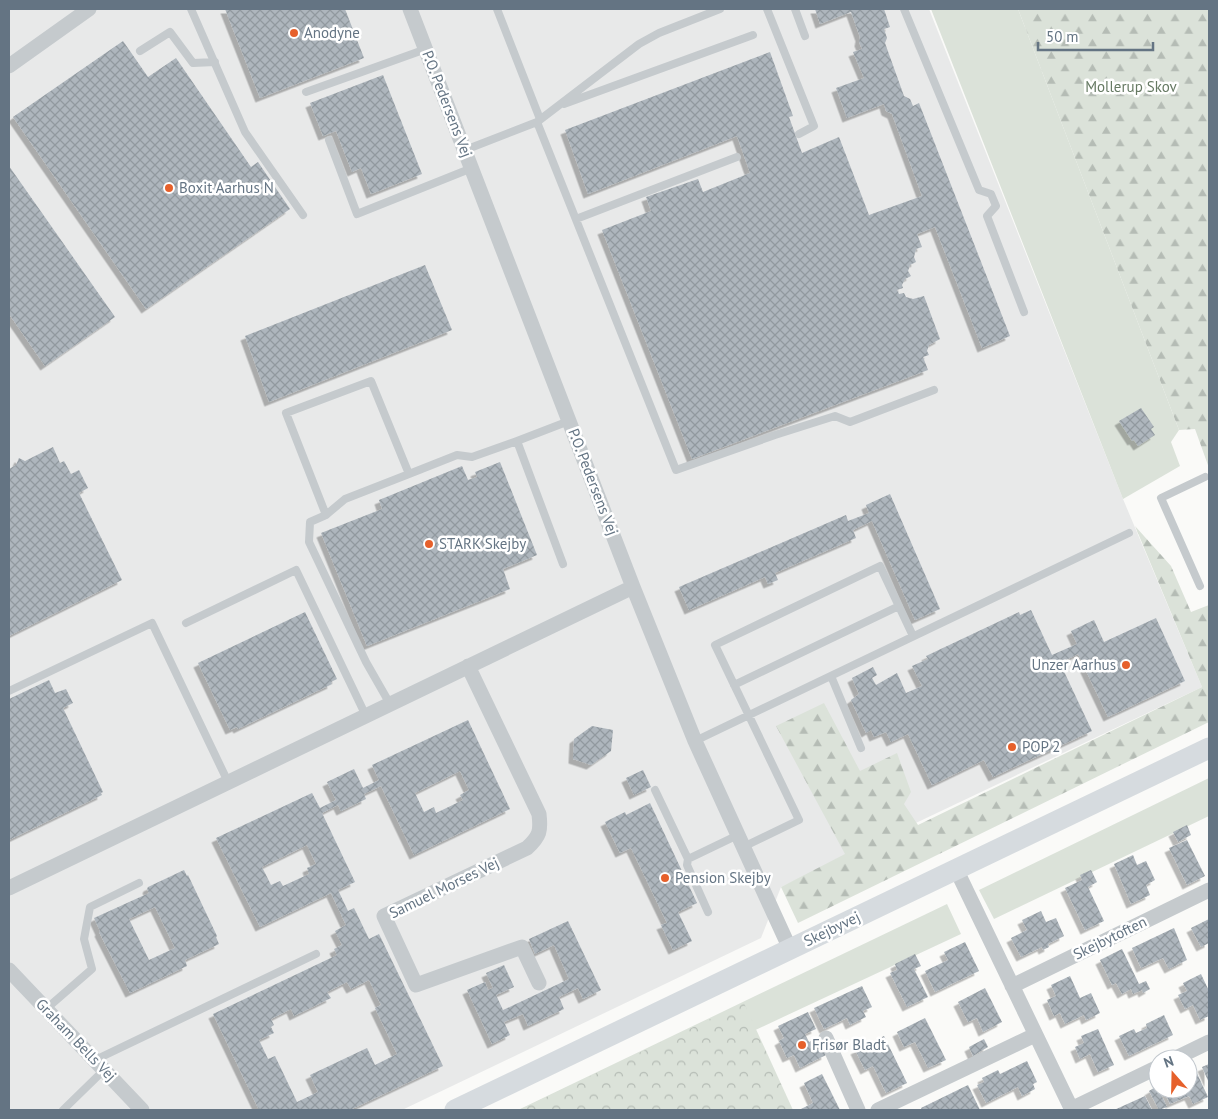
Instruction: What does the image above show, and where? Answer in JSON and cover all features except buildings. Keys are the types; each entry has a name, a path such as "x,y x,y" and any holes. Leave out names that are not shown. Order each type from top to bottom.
{"street":[{"name":"P.O. Pedersens Vej","path":"413,9 426,49 633,586 696,741 790,949"},
{"path":"9,66 87,10"},
{"path":"9,888 633,586"},
{"name":"Samuel Morses Vej","path":"468,666 539,814 540,828 536,839 527,848 384,916 416,986 522,947 539,983"},
{"name":"Skejbyvej","path":"455,1110 1209,748"},
{"path":"956,869 1071,1110 1148,1072"},
{"name":"Skejbytoften","path":"1012,986 1209,890"},
{"name":"Graham Bells Vej","path":"9,970 142,1110"},
{"path":"878,1110 1035,1035"},
{"path":"826,1038 858,1110"},
{"path":"1195,1049 1209,1042"}],"lane":[{"path":"191,9 245,132 303,215"},
{"path":"498,9 576,219 676,470 835,416 850,422 934,390"},
{"path":"465,150 539,121 639,44 659,33 720,9"},
{"path":"766,9 814,126 799,134"},
{"path":"795,9 805,36"},
{"path":"904,9 979,190 991,194 996,206 987,216 1024,312"},
{"path":"140,51 170,32 193,63 215,62"},
{"path":"556,108 753,35"},
{"path":"306,92 426,49"},
{"path":"329,140 357,214 472,168"},
{"path":"576,219 737,156"},
{"path":"326,515 286,413 371,380 409,474"},
{"path":"390,704 366,662 309,542 310,522 326,515 345,499 457,455 472,458 569,421"},
{"path":"516,441 563,564"},
{"path":"1200,586 1162,498 1205,477"},
{"path":"696,741 1129,533"},
{"path":"688,859 799,820 715,645 880,566 913,636"},
{"path":"186,623 296,570 366,716"},
{"path":"734,685 899,606"},
{"path":"9,691 152,622 228,782"},
{"path":"831,676 861,748"},
{"path":"656,790 688,859 687,865 708,912"},
{"path":"46,1009 92,969 84,939 90,907 139,883"},
{"path":"68,1109 99,1065 316,954"}],"shaded area":[{"path":"9,9 929,9 1123,499 1202,687 781,887 761,938 402,1110 9,1110"}],"green space":[{"path":"931,9 1018,9 1179,430 1171,442 1180,466 1123,499"},
{"name":"Mollerup Skov","path":"1018,9 1209,9 1209,468 1195,429 1179,430"},
{"path":"1135,526 1171,566 1191,612 1209,605 1209,722 798,923 781,887 845,854 776,726 824,703 860,771 897,753 911,792 904,804 918,825 1202,687"},
{"path":"1209,778 1209,816 994,919 979,890"},
{"path":"947,904 961,934 584,1110 518,1110"},
{"path":"744,1003 793,1110 519,1110"}],"place":[{"name":"Anodyne","path":"294,33"},
{"name":"Boxit Aarhus N","path":"169,188"},
{"name":"STARK Skejby","path":"429,544"},
{"name":"Unzer Aarhus","path":"1126,665"},
{"name":"POP 2","path":"1012,747"},
{"name":"Pension Skejby","path":"665,878"},
{"name":"Frisør Bladt","path":"802,1045"}]}
